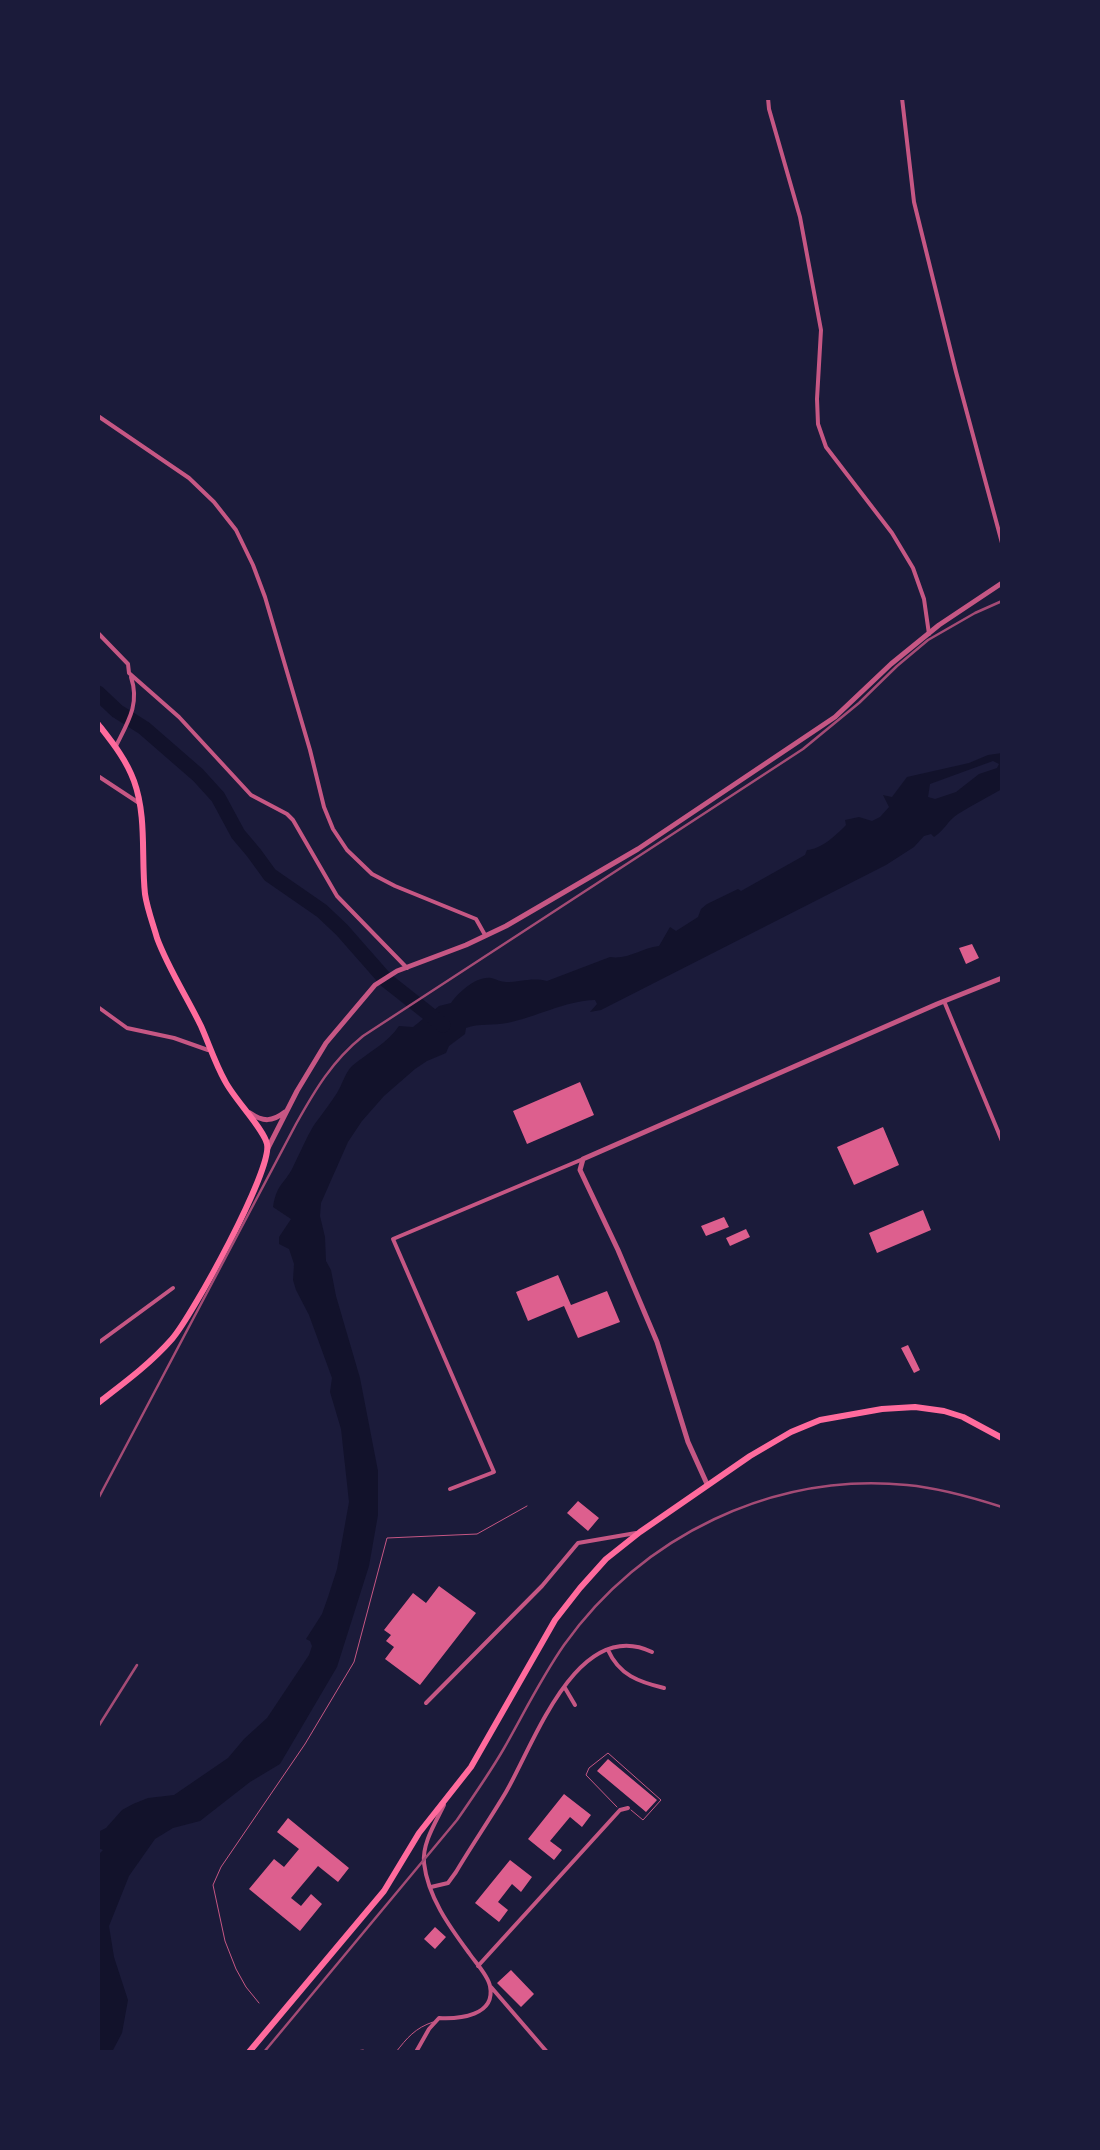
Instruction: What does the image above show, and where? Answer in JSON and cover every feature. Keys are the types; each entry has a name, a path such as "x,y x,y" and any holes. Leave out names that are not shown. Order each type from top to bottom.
{"main road":[{"path":"98,724 116,746 135,784 145,897 159,942 226,1083 261,1131 268,1148 246,1209 175,1336 142,1370 98,1403"},
{"path":"249,2052 384,1891 419,1834 470,1768 555,1620 606,1560 640,1532 791,1432 820,1420 915,1407 963,1417 1002,1438"}],"street":[{"path":"768,98 800,217 821,330 818,424 826,448 892,533 913,568 930,634"},
{"path":"902,98 914,202 1002,544"},
{"path":"98,416 190,478 236,530 265,598 324,807 347,850 372,874 476,919 485,936"},
{"path":"268,1148 326,1042 375,984 506,926 638,849 835,716 939,625 1001,586"},
{"path":"98,633 128,664 134,684 135,704 116,746"},
{"path":"129,673 179,717 251,795 293,820 338,896 407,968"},
{"path":"98,776 139,803"},
{"path":"450,1490 494,1472 393,1239 1002,978"},
{"path":"944,1001 1002,1141"},
{"path":"98,1008 127,1028 210,1051"},
{"path":"242,1108 270,1121 287,1111"},
{"path":"583,1159 580,1170 656,1342 688,1442 708,1484"},
{"path":"98,1343 173,1288"},
{"path":"426,1703 542,1586 578,1543 640,1532"},
{"path":"431,1887 448,1883 456,1872 508,1789 533,1737 578,1669 617,1644 652,1652"},
{"path":"608,1650 614,1664 630,1677 664,1688"},
{"path":"565,1688 576,1704"},
{"path":"446,1800 426,1847 424,1861 431,1887 444,1919 490,1986 546,2052"},
{"path":"478,1966 620,1810 628,1808"},
{"path":"416,2052 429,2028 440,2018 459,2019 480,2010 488,2000 490,1986"}],"lane":[{"path":"259,2003 236,1969 225,1941 213,1885 354,1662 387,1538 477,1534 527,1506"},
{"path":"620,1810 586,1775 608,1753 661,1800 643,1820 628,1808"},
{"path":"396,2052 410,2034 436,2022"},
{"path":"349,2052 369,2052"}],"shaded area":[{"path":"1002,753 1002,789 955,816 934,837 924,836 886,865 601,1010 590,1012 597,1004 595,1000 584,1001 507,1023 466,1028 446,1053 415,1069 362,1121 348,1142 321,1203 320,1216 326,1261 360,1378 378,1471 378,1515 369,1566 337,1667 280,1764 200,1821 173,1828 155,1839 129,1876 109,1926 128,2000 122,2033 112,2052 98,2052 98,1855 103,1850 98,1848 98,1832 133,1804 174,1795 228,1758 267,1718 309,1655 312,1646 306,1639 322,1614 337,1569 349,1502 341,1429 330,1392 332,1378 296,1290 289,1249 279,1244 279,1237 291,1219 273,1207 311,1130 350,1069 399,1026 413,1027 439,1006 451,1003 474,982 491,978 506,982 547,981 610,957 659,946 670,927 676,931 698,917 707,904 741,891 823,844 846,825 845,820 859,817 872,821 880,817 889,807 883,795 892,797 907,777","holes":["993,761 999,764 956,792 935,799 928,797 930,784"]}],"building":[{"path":"972,944 979,958 966,964 959,948"},
{"path":"580,1082 594,1115 527,1144 513,1111"},
{"path":"883,1127 899,1165 854,1185 837,1147"},
{"path":"923,1210 931,1230 877,1253 869,1233"},
{"path":"724,1217 729,1227 706,1236 701,1226"},
{"path":"746,1229 750,1237 730,1246 726,1238"},
{"path":"558,1275 571,1305 607,1291 620,1322 578,1338 564,1306 528,1321 516,1292"},
{"path":"908,1345 920,1370 914,1373 901,1348"},
{"path":"578,1501 599,1518 588,1531 567,1513"},
{"path":"439,1586 476,1613 420,1685 385,1659 394,1647 386,1641 391,1635 384,1630 413,1593 426,1603"},
{"path":"608,1759 657,1800 646,1812 597,1771"},
{"path":"564,1794 591,1815 582,1827 570,1817 550,1841 562,1850 554,1860 528,1839"},
{"path":"288,1818 349,1868 338,1882 318,1866 291,1898 301,1906 311,1894 322,1904 300,1931 249,1889 274,1859 284,1867 299,1849 277,1832"},
{"path":"510,1860 532,1877 521,1892 512,1884 498,1902 508,1910 499,1922 475,1903"},
{"path":"435,1927 446,1937 435,1949 424,1939"},
{"path":"511,1970 534,1994 521,2007 497,1983"}],"waterway":[{"path":"98,693 198,775 218,797 238,834 270,875 322,911 386,980 443,1025"}],"railway":[{"path":"98,1499 310,1099 352,1046 803,749 928,640 1002,601"},
{"path":"264,2052 457,1820 498,1759 564,1645 595,1606 631,1572 714,1519 760,1501 808,1489 857,1484 907,1485 955,1493 1002,1507"},
{"path":"98,1727 137,1665"}]}
